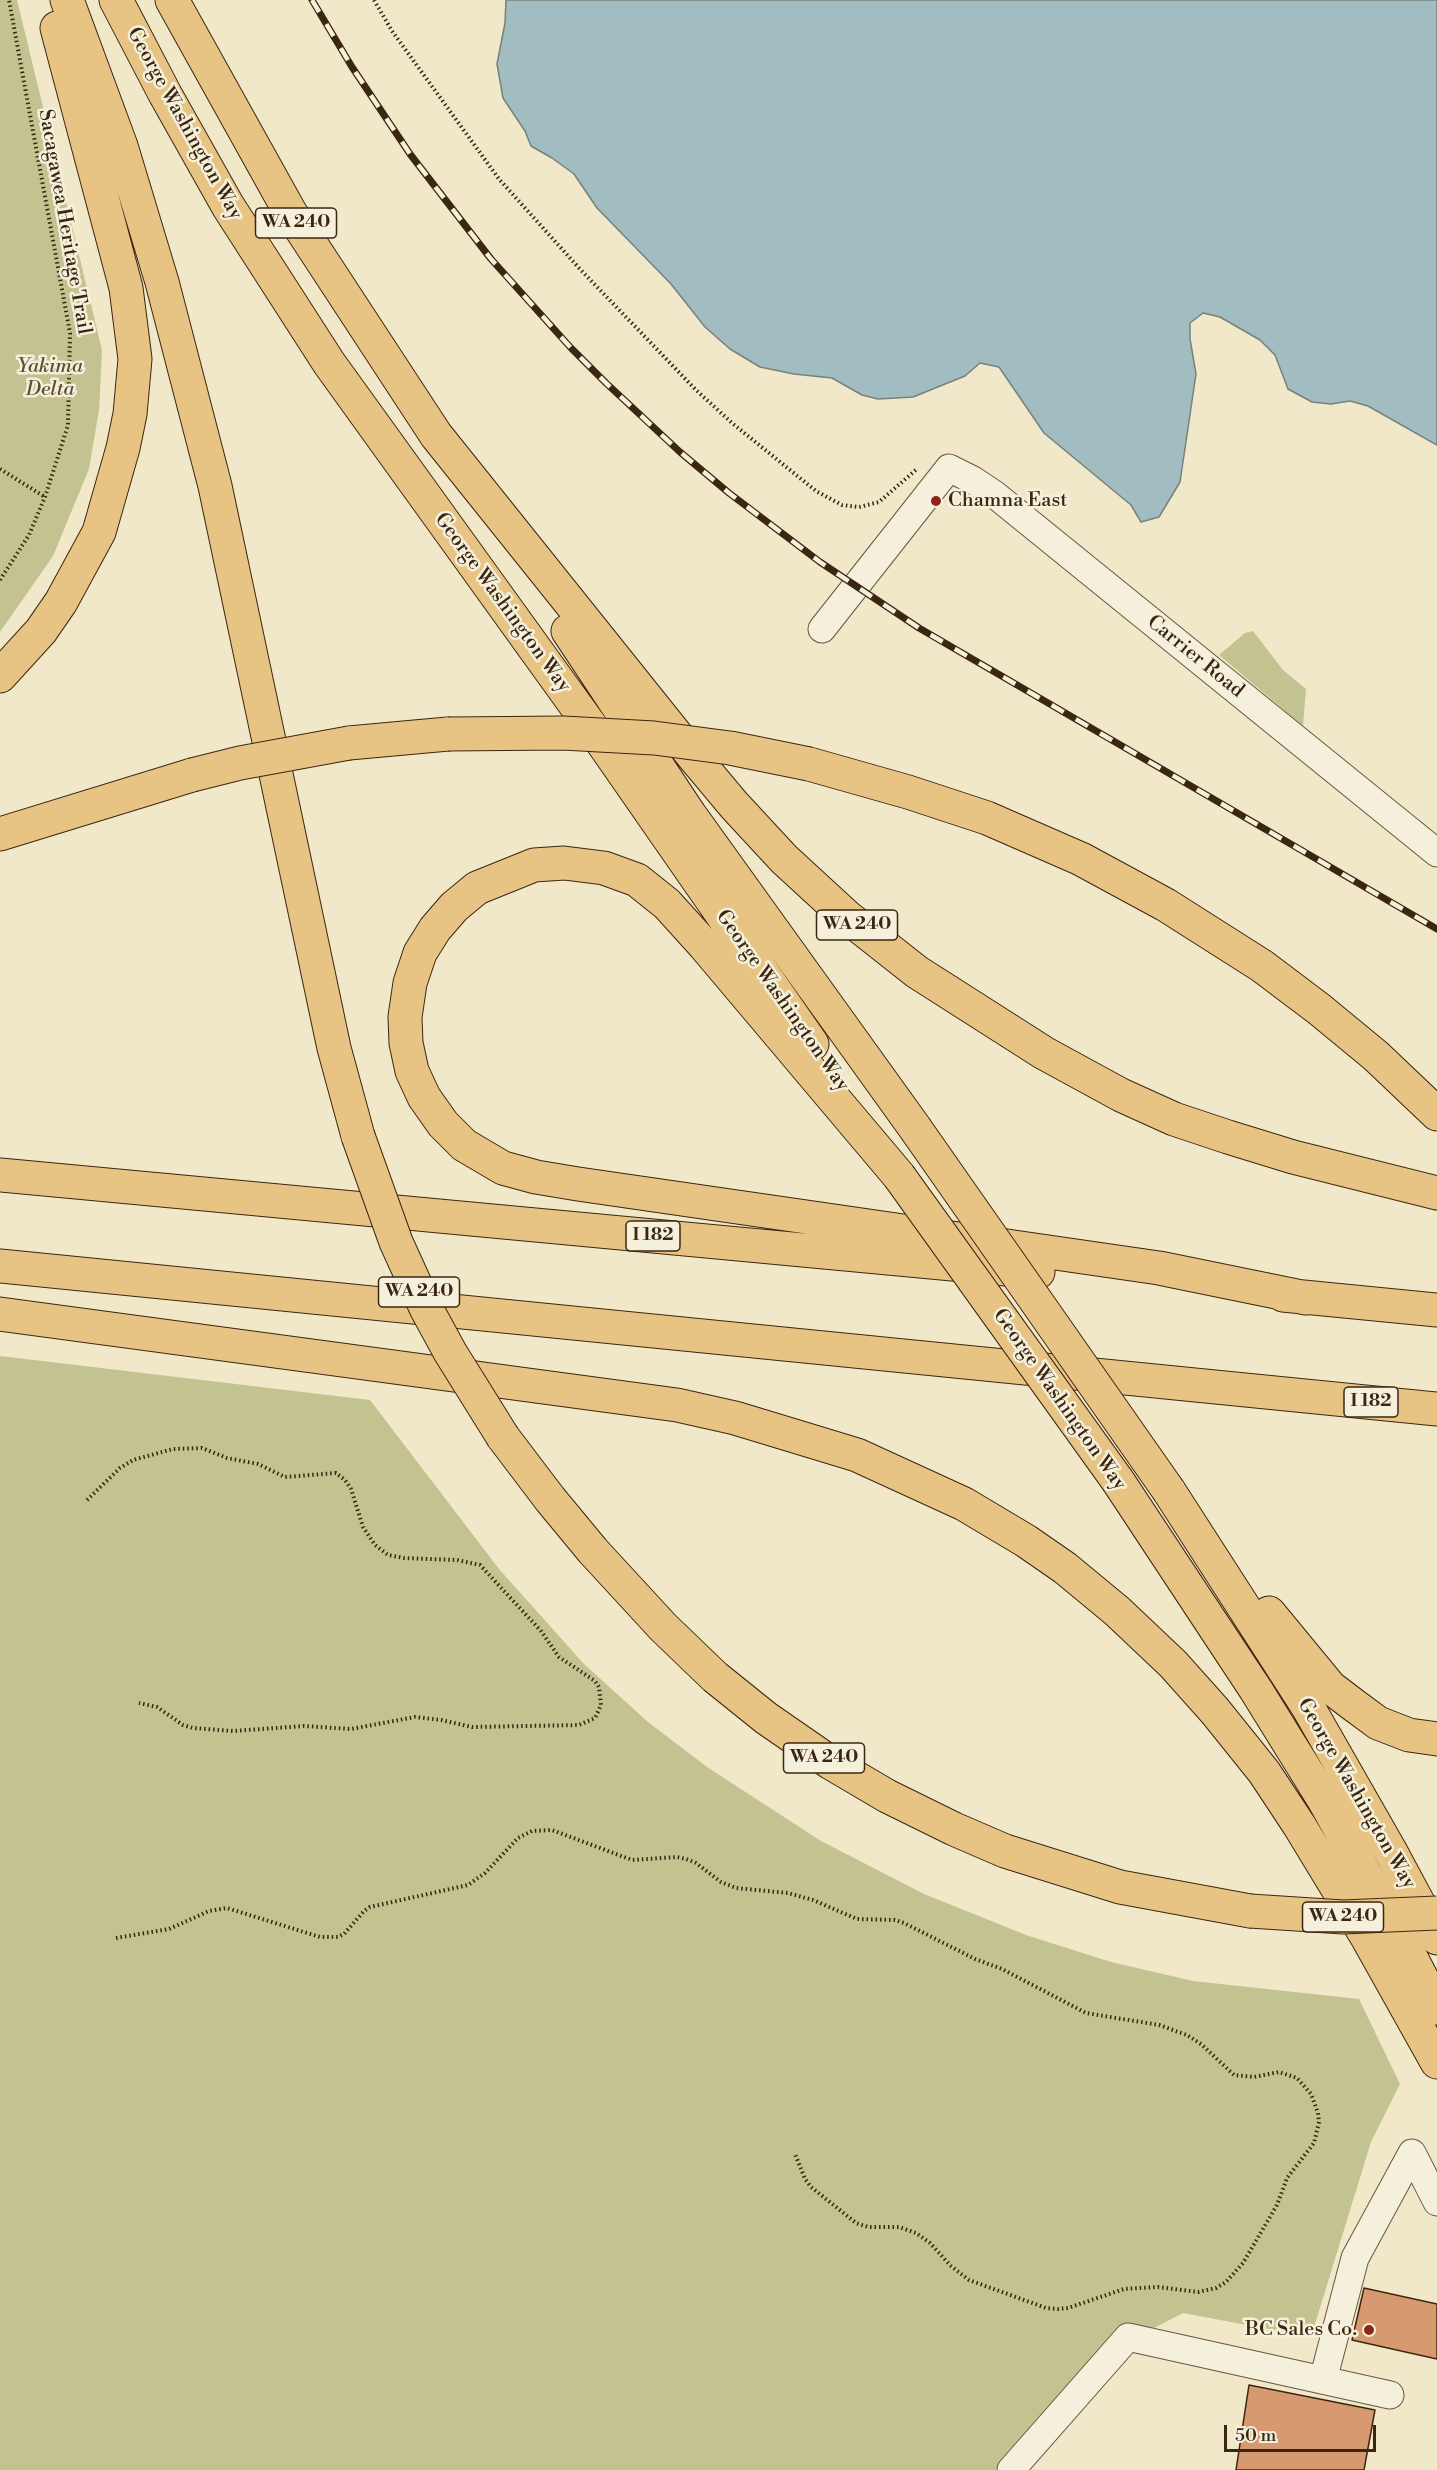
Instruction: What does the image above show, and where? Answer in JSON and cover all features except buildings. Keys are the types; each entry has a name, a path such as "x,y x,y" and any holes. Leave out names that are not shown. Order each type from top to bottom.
{"highway":[{"path":"0,676 55,612 99,532 130,414 135,359 126,288 50,0"},
{"name":"WA 240","path":"67,0 121,146 162,282 206,453 334,1048 358,1136 396,1242 426,1308 450,1352 503,1437 578,1534 663,1627 715,1677 766,1718 831,1763 887,1797 1005,1851 1120,1887 1250,1911 1343,1917 1437,1913"},
{"name":"George Washington Way","path":"116,0 165,94 228,206 329,363 607,748 827,1066 899,1176 1118,1481 1256,1690 1324,1800 1404,1942 1437,2008"},
{"name":"WA 240","path":"172,0 290,213 436,435 734,805 784,859 846,916 917,972 1044,1053 1121,1095 1174,1119 1293,1157 1437,1193"},
{"name":"George Washington Way","path":"436,435 690,815 915,1128 1172,1496 1308,1707 1437,1938"},
{"path":"0,834 192,775 240,763 349,743 448,734 563,732 654,738 730,748 809,764 908,792 987,818 1081,859 1166,905 1262,966 1376,1056 1437,1114"},
{"path":"899,1176 668,904 637,880 604,868 564,863 534,865 477,888 454,907 435,929 420,953 410,983 405,1017 406,1043 412,1071 424,1097 443,1124 464,1145 503,1168 536,1177 578,1184 1159,1268 1306,1298"},
{"name":"I 182","path":"0,1174 1437,1310"},
{"name":"I 182","path":"0,1266 1437,1408"},
{"path":"0,1314 677,1405 735,1418 856,1455 964,1504 1026,1541 1065,1568 1117,1611 1173,1664 1215,1711 1264,1772 1299,1825 1367,1937 1437,2062"},
{"path":"1306,1396 1437,1420"},
{"path":"1172,1496 1329,1687 1378,1722 1409,1735 1437,1739"}],"street":[{"path":"822,629 949,468"},
{"name":"Carrier Road","path":"949,468 994,494 1437,853"},
{"path":"1323,2380 1355,2258 1412,2153 1437,2202"},
{"path":"1011,2470 1128,2337 1390,2395"}],"path":[{"name":"Sacagawea Heritage Trail","path":"0,580 29,535 45,497 68,425 70,333 9,0"},
{"path":"374,0 399,40 499,178 579,268 664,358 748,437 826,498 851,507 879,502 921,466 949,468"},
{"path":"0,469 45,497"},
{"path":"87,1500 110,1476 133,1460 183,1448 202,1448 227,1458 258,1464 285,1477 336,1473 351,1489 363,1527 375,1545 388,1555 404,1558 466,1560 480,1565 542,1631 559,1657 595,1681 599,1687 601,1705 595,1718 579,1725 472,1727 426,1717 351,1729 304,1726 233,1731 193,1728 183,1725 157,1707 139,1703"},
{"path":"116,1938 169,1929 209,1911 227,1908 320,1937 338,1937 344,1934 370,1907 468,1885 485,1873 518,1838 532,1831 552,1830 632,1860 677,1857 686,1859 696,1863 721,1882 736,1888 801,1896 857,1918 895,1920 904,1923 975,1959 1002,1969 1073,2008 1096,2016 1159,2025 1187,2035 1201,2044 1234,2075 1254,2077 1279,2072 1297,2078 1311,2094 1319,2122 1314,2143 1287,2178 1277,2205 1243,2263 1226,2282 1216,2288 1198,2292 1158,2287 1124,2289 1068,2308 1058,2309 1046,2308 969,2280 916,2233 899,2227 868,2227 856,2223 812,2187 805,2179 795,2154"}],"green space":[{"name":"Yakima Delta","path":"0,0 17,0 102,350 99,410 89,469 53,556 0,632"},
{"path":"1253,631 1283,670 1306,689 1303,726 1219,655 1245,633"},
{"path":"0,1356 370,1400 499,1569 584,1664 648,1722 707,1767 821,1841 924,1894 1026,1935 1111,1962 1193,1981 1359,1999 1400,2084 1371,2142 1311,2337 1183,2313 1125,2343 1011,2470 0,2470"}],"water":[{"path":"506,0 1437,0 1437,445 1368,406 1350,401 1331,404 1312,402 1288,389 1275,355 1260,340 1220,317 1203,313 1190,323 1190,339 1196,374 1180,482 1159,517 1141,522 1131,505 1044,433 999,367 980,363 965,376 913,397 878,399 862,395 832,378 760,367 730,349 705,327 671,284 597,208 574,174 531,146 525,131 503,98 497,64 505,23"}],"railway":[{"path":"312,0 352,67 410,154 491,259 571,348 606,383 680,452 729,493 820,562 919,628 1437,929"}],"place":[{"name":"Chamna East","path":"936,501"},
{"name":"BC Sales Co.","path":"1369,2330"}]}
